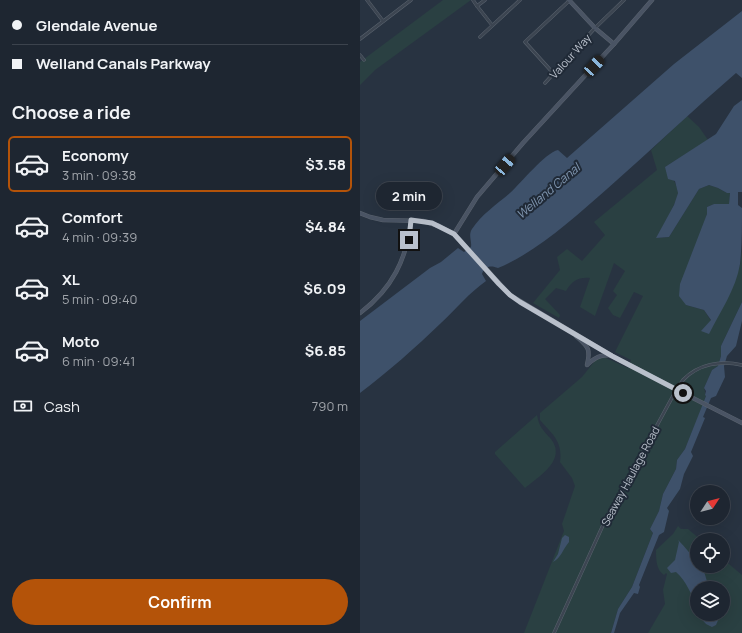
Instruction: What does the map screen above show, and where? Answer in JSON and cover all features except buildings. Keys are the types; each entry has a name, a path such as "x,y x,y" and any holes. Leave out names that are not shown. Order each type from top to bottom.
{"main road":[{"path":"569,0 595,28 614,44"},
{"path":"454,234 477,198 523,143 614,44 652,0"},
{"path":"360,213 383,220 411,220 432,223 454,234 510,295 612,356 742,423"},
{"path":"360,313 382,292 399,268 408,243 411,220"},
{"path":"570,331 589,349 590,352 587,365 597,356 612,356"}],"street":[{"path":"367,0 383,21"},
{"path":"360,38 411,0"},
{"path":"473,0 492,25"},
{"path":"477,6 485,0"},
{"path":"480,37 520,0"},
{"path":"554,74 525,42 569,0"},
{"name":"Valour Way","path":"545,83 595,28 624,0"},
{"path":"360,55 364,60"},
{"name":"Seaway Haulage Road","path":"554,633 604,523 683,380 696,370 716,363 731,362 742,365"}],"green space":[{"path":"443,0 471,0 375,70 360,85 360,62"},
{"path":"687,116 699,127 708,140 665,167 675,182 678,192 657,238 669,237 699,189 709,185 730,193 729,205 714,204 707,207 707,214 686,305 704,310 711,321 709,333 740,265 742,250 742,302 721,346 721,356 718,366 712,370 704,388 706,396 699,415 685,449 677,460 676,469 663,494 659,511 650,529 653,533 632,587 618,609 611,633 524,633 564,531 562,524 575,486 572,478 560,462 560,449 556,438 540,420 540,413 582,377 598,357 604,357 628,368 631,360 615,352 643,296 634,292 620,318 613,315 608,308 617,295 613,291 625,271 614,263 595,316 580,307 590,278 576,280 566,291 556,288 545,299 560,315 559,318 533,303 560,270 557,257 567,249 582,261 605,235 594,222 657,170 651,150"},
{"path":"537,415 540,425 551,439 555,447 556,454 553,461 544,473 525,488 495,454 495,452"},
{"path":"678,526 681,529 688,529 693,533 690,533 690,573 730,573 730,565 742,575 742,633 648,633 665,604 663,590 667,574 666,573 664,575 659,570 656,561 656,550 673,534"}],"water":[{"name":"Welland Canal","path":"742,11 742,78 736,73 595,200 555,233 513,261 498,268 490,266 484,269 482,274 486,281 468,296 412,350 360,393 360,321 458,248 464,252 471,247 470,234 480,219 510,193 540,162 558,150 567,158 674,64"},
{"path":"742,100 742,192 738,192 738,205 742,208 742,243 740,264 735,282 709,334 701,331 711,320 704,310 686,305 679,296 680,284 707,214 707,207 714,204 729,204 730,193 709,185 699,189 669,237 656,238 674,205 678,193 675,181 668,179 665,167 716,134 734,106"},
{"path":"742,302 742,321 736,346 727,356 724,366 725,377 716,396 711,398 703,417 705,418 691,452 693,456 684,474 680,489 667,508 669,511 664,532 659,535 639,585 640,587 638,594 634,593 620,613 614,633 611,633 618,609 632,587 653,533 650,529 659,511 663,494 676,469 677,460 685,449 706,396 706,391 704,388 712,370 718,366 721,356 721,346"},
{"path":"565,535 569,537 569,542 560,556 553,562 558,554 562,538"},
{"path":"678,540 690,554 690,573 704,573 707,581 690,581 690,592 683,580 676,572 671,573 667,568 675,560 679,542"},
{"path":"703,621 718,621 716,625 712,627"}],"route":[{"path":"409,240 411,220 432,223 454,234 499,284 520,302 612,356 683,393"}]}
